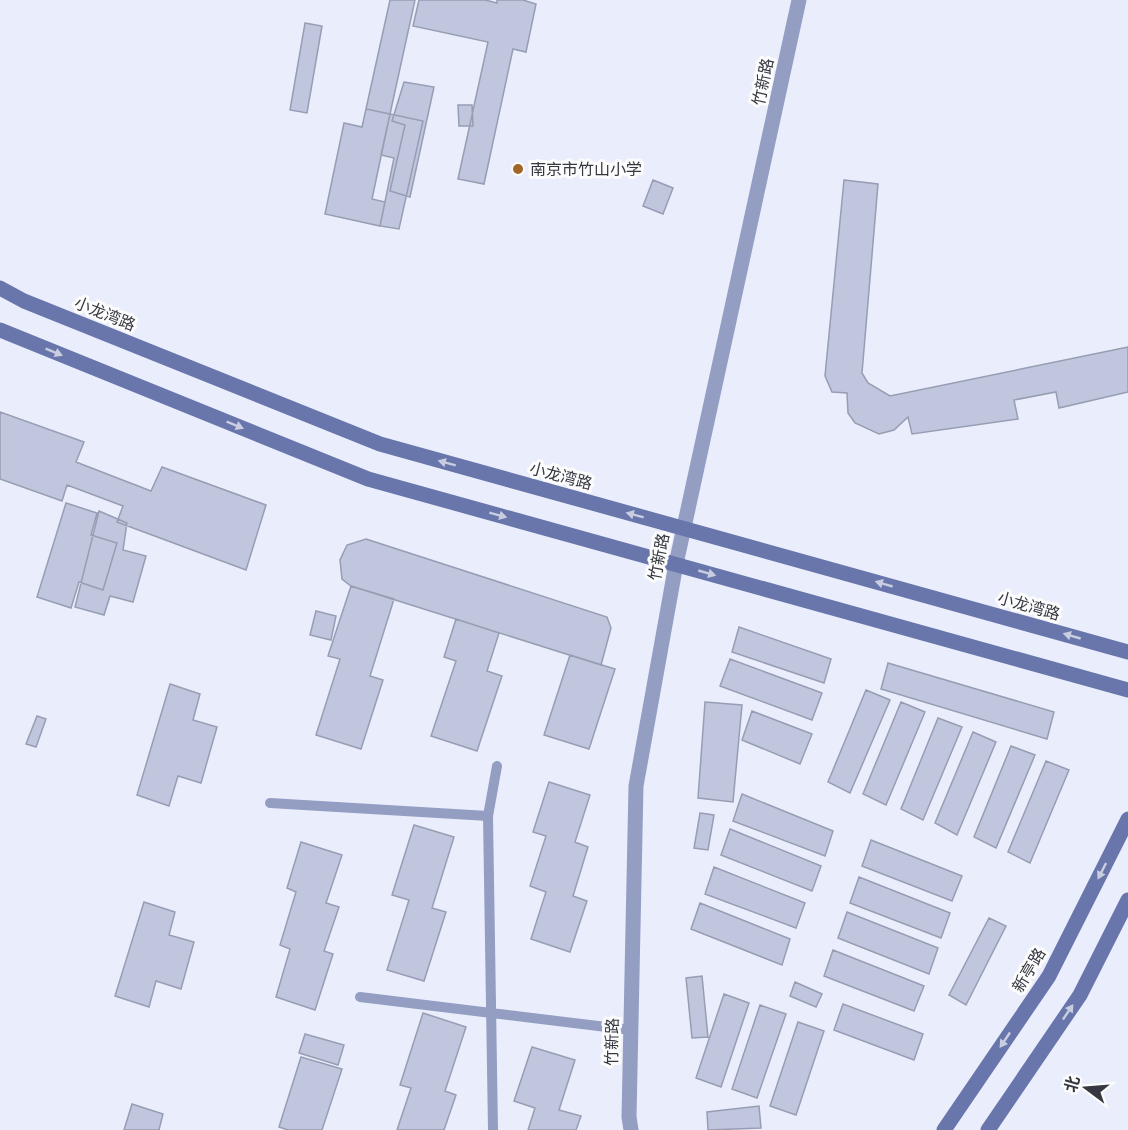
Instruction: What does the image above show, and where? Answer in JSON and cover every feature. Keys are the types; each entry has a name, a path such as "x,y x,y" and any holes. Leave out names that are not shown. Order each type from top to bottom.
{"main road":[{"name":"小龙湾路","path":"0,288 24,301 380,444 1128,652"},
{"path":"0,330 369,479 1128,690"},
{"name":"新亭路","path":"944,1130 1049,976 1128,819"},
{"path":"988,1130 1080,995 1128,900"}],"street":[{"name":"竹新路","path":"631,1130 629,1117 636,786 683,528 799,0"}],"lane":[{"path":"493,1130 488,816 497,766"},
{"path":"270,803 488,816"},
{"path":"360,997 631,1030"}],"building":[{"path":"390,0 415,0 390,114 366,109"},
{"path":"419,0 485,0 497,3 497,0 523,0 536,4 526,52 513,49 484,184 458,179 488,42 413,26"},
{"path":"305,23 322,26 307,113 290,110"},
{"path":"404,82 434,87 410,197 390,191 405,125 392,121"},
{"path":"458,105 472,105 473,126 459,126"},
{"path":"366,109 390,114 372,199 385,202 380,226 325,214 344,123 362,127"},
{"path":"390,114 423,121 399,229 380,226 394,158 381,155"},
{"path":"653,180 673,188 663,214 643,206"},
{"path":"844,180 878,184 862,373 868,383 890,396 1128,347 1128,392 1059,408 1056,392 1014,400 1018,419 912,434 908,417 894,430 879,434 855,423 848,413 847,393 832,392 825,376"},
{"path":"0,412 84,442 76,462 151,491 162,467 266,505 246,570 117,522 123,506 67,485 62,501 0,479"},
{"path":"66,503 97,513 91,535 117,543 103,590 79,582 71,608 37,597"},
{"path":"99,511 127,523 123,550 146,556 133,602 110,596 104,615 75,607"},
{"path":"366,539 607,617 611,628 601,665 351,586 342,579 340,560 347,545"},
{"path":"351,586 394,599 370,676 383,680 361,749 316,735 340,659 328,656"},
{"path":"316,611 336,616 331,640 310,635"},
{"path":"456,619 499,633 487,671 502,676 477,751 431,736 456,661 444,657"},
{"path":"739,627 831,659 824,683 732,652"},
{"path":"570,655 615,669 589,749 544,735"},
{"path":"730,659 822,693 812,720 720,686"},
{"path":"888,663 1054,712 1047,739 881,689"},
{"path":"170,684 200,694 193,720 217,727 201,783 178,776 169,806 137,795"},
{"path":"866,690 890,700 850,793 828,782"},
{"path":"705,702 742,705 733,802 698,798"},
{"path":"901,702 925,712 886,805 863,794"},
{"path":"752,711 812,734 800,764 742,740"},
{"path":"37,716 46,719 36,747 26,744"},
{"path":"938,718 962,727 923,820 901,809"},
{"path":"973,732 996,742 957,835 935,823"},
{"path":"1011,746 1035,755 996,848 974,837"},
{"path":"1046,761 1069,770 1030,863 1008,852"},
{"path":"549,782 590,795 575,842 588,847 573,896 587,901 570,952 531,939 546,892 530,886 546,836 533,832"},
{"path":"742,794 833,831 825,856 733,821"},
{"path":"700,813 714,815 708,850 694,848"},
{"path":"414,825 454,837 432,908 446,912 424,981 387,970 409,900 392,895"},
{"path":"730,829 821,866 812,891 721,855"},
{"path":"871,840 962,876 952,901 862,866"},
{"path":"301,842 342,855 326,903 339,907 324,951 333,954 315,1010 276,997 290,949 280,945 296,892 287,888"},
{"path":"714,867 805,903 796,928 705,894"},
{"path":"859,877 950,913 941,938 850,903"},
{"path":"144,902 175,912 169,935 194,942 181,989 156,981 149,1007 115,996"},
{"path":"700,903 790,939 782,965 691,929"},
{"path":"847,912 938,948 929,974 838,938"},
{"path":"989,918 1006,926 966,1005 949,995"},
{"path":"833,950 924,986 914,1011 824,976"},
{"path":"702,976 708,1037 692,1038 686,978"},
{"path":"795,982 822,994 816,1007 790,996"},
{"path":"724,994 749,1003 721,1087 696,1078"},
{"path":"843,1004 923,1034 914,1060 834,1030"},
{"path":"760,1005 786,1014 757,1098 732,1089"},
{"path":"423,1013 466,1027 445,1091 456,1095 444,1130 397,1130 411,1088 400,1085"},
{"path":"798,1022 824,1031 796,1115 770,1106"},
{"path":"305,1034 344,1045 338,1065 299,1053"},
{"path":"532,1047 575,1060 559,1110 581,1116 576,1130 528,1130 535,1108 514,1101"},
{"path":"301,1057 342,1069 322,1130 288,1130 279,1127"},
{"path":"132,1104 163,1114 159,1130 124,1130"},
{"path":"759,1106 761,1128 708,1130 707,1112"}],"place":[{"name":"南京市竹山小学","path":"518,169"}]}
